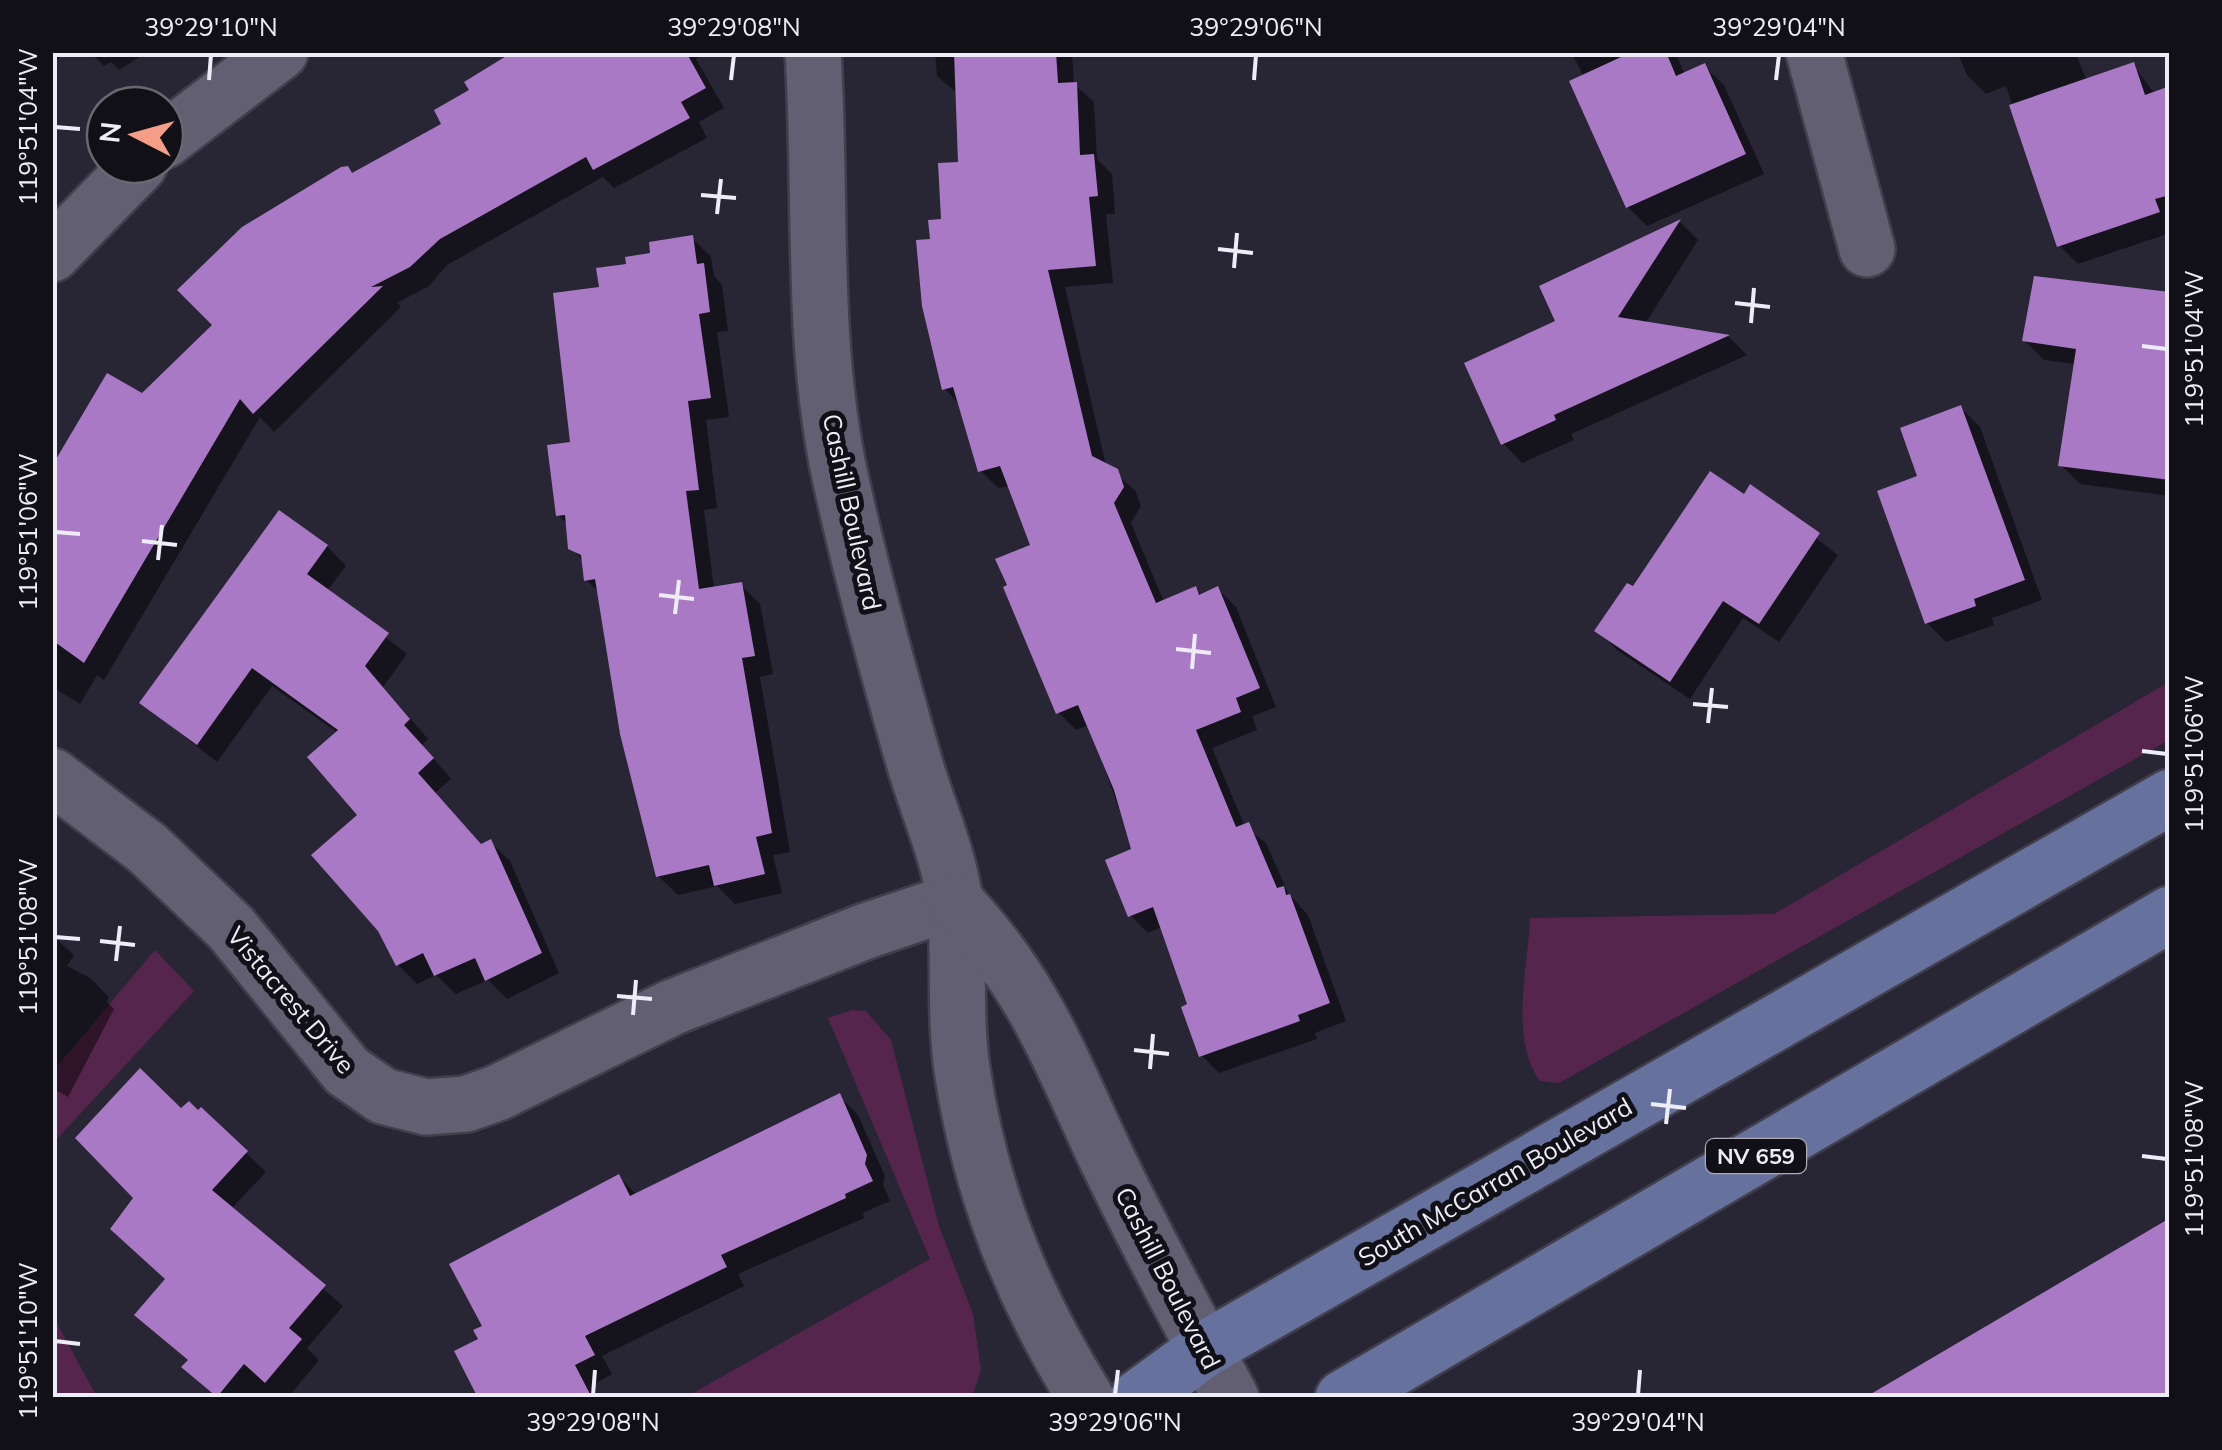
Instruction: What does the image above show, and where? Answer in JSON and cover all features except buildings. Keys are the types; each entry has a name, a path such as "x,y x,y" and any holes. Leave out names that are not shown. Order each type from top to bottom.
{"main road":[{"name":"South McCarran Boulevard","path":"1138,1398 1205,1350 2170,797"},
{"name":"NV 659","path":"1343,1398 2170,914"}],"street":[{"path":"185,125 280,52"},
{"name":"Cashill Boulevard","path":"813,52 830,418 884,657 955,901 954,977 962,1069 985,1177 1008,1254 1055,1349 1086,1398"},
{"path":"1814,52 1867,249"},
{"path":"52,254 119,185"},
{"name":"Vistacrest Drive","path":"52,776 147,848 232,928 347,1070 383,1096 426,1107 466,1104 497,1093 673,1007 866,930 955,901"},
{"name":"Cashill Boulevard","path":"955,901 994,942 1028,991 1107,1160 1230,1398"}],"shaded area":[{"path":"2169,682 2169,740 1559,1083 1540,1081 1525,1045 1523,1024 1530,918 1774,914"},
{"path":"155,950 194,991 53,1143 53,1071"},
{"path":"852,1010 866,1011 891,1040 939,1226 973,1314 981,1370 972,1397 686,1397 930,1259 828,1018"},
{"path":"53,1316 97,1397 53,1397"}]}
